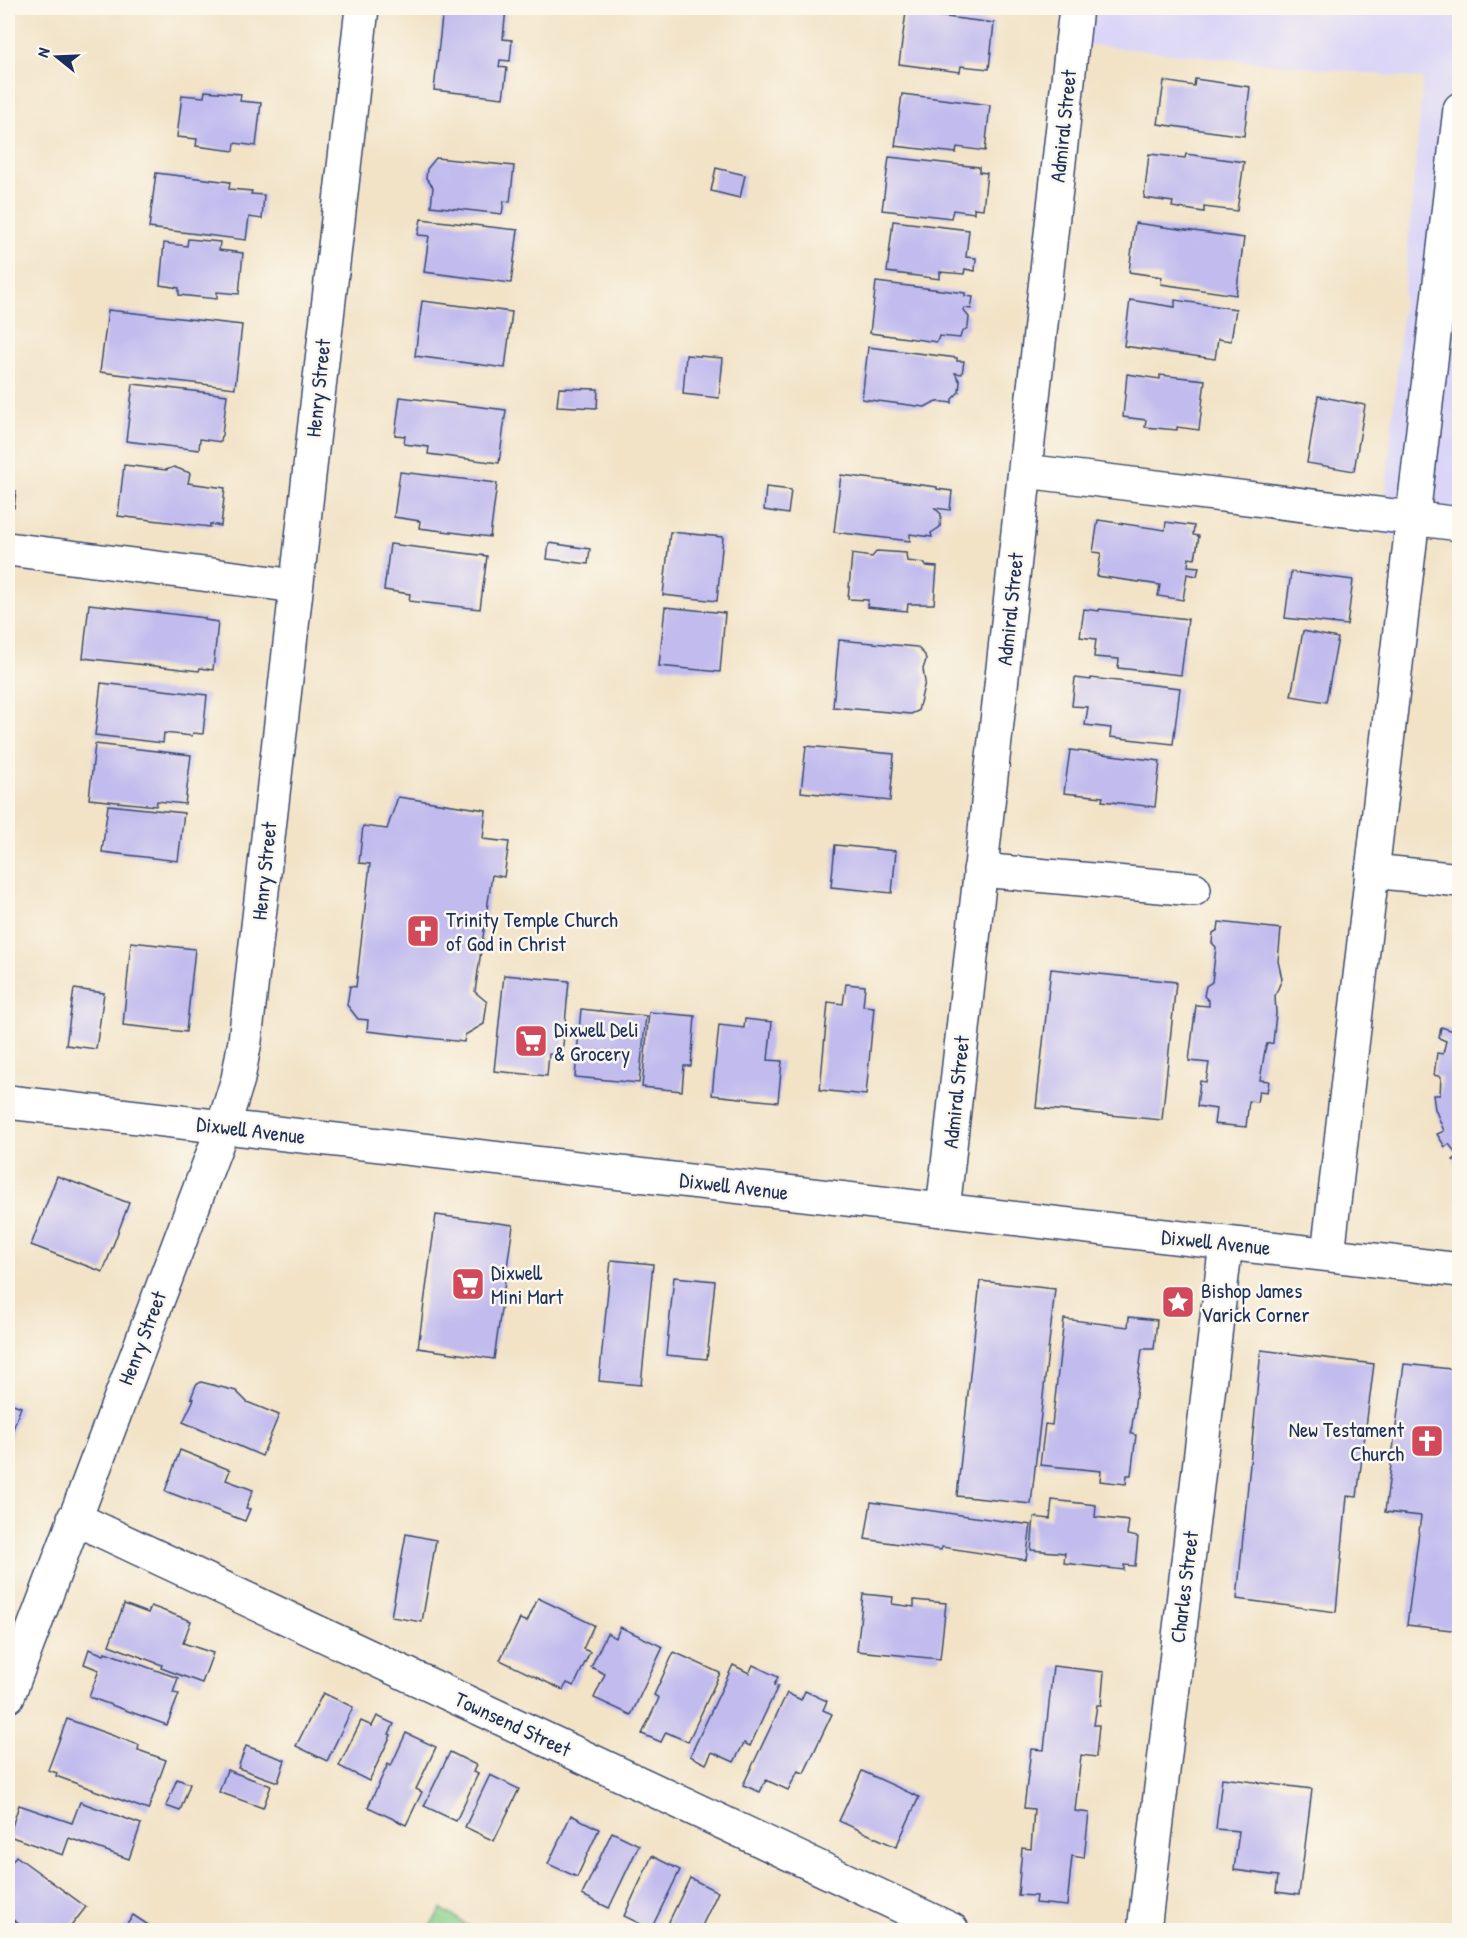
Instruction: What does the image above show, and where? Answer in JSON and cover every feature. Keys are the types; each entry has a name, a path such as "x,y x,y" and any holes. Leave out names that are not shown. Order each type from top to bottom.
{"street":[{"name":"Henry Street","path":"8,1696 223,1127 238,1079 245,1041 362,8"},
{"name":"Admiral Street","path":"943,1210 1076,8"},
{"path":"1328,1254 1460,109"},
{"path":"1025,471 1460,524"},
{"path":"8,549 296,586"},
{"path":"980,870 1194,890"},
{"path":"1372,871 1460,880"},
{"name":"Dixwell Avenue","path":"8,1102 1460,1270"},
{"name":"Charles Street","path":"1144,1930 1226,1243"},
{"name":"Townsend Street","path":"74,1518 952,1930"}],"shaded area":[{"path":"1076,8 1459,8 1459,542 1382,535 1423,79 1072,43"}],"green space":[{"path":"442,1909 475,1930 427,1930"}],"building":[{"path":"443,8 506,8 503,39 512,40 510,61 500,60 499,67 507,68 503,98 434,90"},
{"path":"906,12 994,23 989,69 961,66 960,72 899,64"},
{"path":"1195,79 1250,87 1244,136 1158,124 1164,81 1194,86"},
{"path":"205,91 241,94 240,101 261,103 256,146 235,143 234,151 196,146 197,139 177,137 182,95 204,97"},
{"path":"902,94 990,105 985,151 957,147 956,153 895,146"},
{"path":"1149,154 1185,158 1186,154 1244,162 1237,211 1204,207 1204,212 1172,207 1173,202 1144,198"},
{"path":"889,157 979,167 979,172 987,173 983,209 974,208 974,213 953,210 951,218 882,210"},
{"path":"436,158 514,166 510,202 504,201 502,214 431,206 433,187 426,178 427,169"},
{"path":"716,168 745,175 740,198 711,191"},
{"path":"156,173 230,182 229,189 252,191 251,194 264,195 262,219 249,217 246,240 149,228"},
{"path":"421,219 518,230 511,283 424,272 429,236 418,235"},
{"path":"893,221 969,230 966,257 976,258 975,271 965,269 964,274 940,272 940,279 887,272"},
{"path":"1135,223 1244,238 1236,295 1161,284 1162,277 1129,272"},
{"path":"188,239 220,242 219,250 243,253 239,294 217,292 217,299 179,295 179,288 160,285 164,243 187,246"},
{"path":"876,282 965,293 965,296 973,297 971,309 964,308 963,310 969,317 968,327 960,338 939,336 937,342 870,333"},
{"path":"1130,300 1175,307 1175,300 1236,309 1231,341 1218,339 1215,359 1124,346"},
{"path":"422,301 512,312 505,368 415,356"},
{"path":"108,310 242,325 235,388 100,372"},
{"path":"868,347 957,358 957,361 964,361 962,374 955,373 960,382 959,392 952,399 952,403 936,401 925,407 862,399"},
{"path":"686,355 723,358 719,398 683,394"},
{"path":"1127,374 1160,379 1160,375 1205,380 1199,430 1145,427 1146,420 1123,417"},
{"path":"133,384 227,395 221,442 200,439 199,450 126,441"},
{"path":"559,388 598,389 597,408 557,406"},
{"path":"1318,396 1365,405 1354,471 1307,463"},
{"path":"400,397 506,410 499,463 428,454 429,447 404,444 405,436 395,435"},
{"path":"124,465 166,470 174,467 190,473 188,483 225,488 221,526 210,524 210,527 118,516"},
{"path":"400,472 497,483 490,537 419,528 420,521 394,517"},
{"path":"841,475 937,487 937,489 952,491 950,510 935,508 941,514 940,527 931,533 932,537 910,534 910,541 834,532"},
{"path":"766,487 791,490 788,514 764,510"},
{"path":"8,490 16,491 14,508 8,507"},
{"path":"1098,520 1165,530 1166,522 1194,526 1193,535 1199,536 1195,559 1189,558 1188,566 1199,567 1197,576 1187,574 1183,600 1158,596 1160,585 1097,576 1101,553 1093,552"},
{"path":"670,532 723,537 717,601 663,595"},
{"path":"549,543 590,549 588,564 547,559"},
{"path":"390,544 487,556 480,609 409,601 410,594 384,590"},
{"path":"877,551 906,553 907,561 937,567 934,604 908,604 907,611 867,607 868,600 848,599 852,554 872,557"},
{"path":"1291,572 1353,580 1347,625 1285,618"},
{"path":"89,604 205,618 205,620 218,622 213,670 200,668 199,671 83,658"},
{"path":"665,607 725,613 720,672 659,666"},
{"path":"1084,609 1188,619 1181,675 1118,668 1119,659 1094,657 1096,639 1080,637"},
{"path":"1303,631 1338,638 1326,702 1291,696"},
{"path":"839,640 917,647 925,655 926,660 923,669 925,682 918,711 911,714 833,707"},
{"path":"1075,678 1180,688 1173,744 1110,737 1111,728 1085,725 1088,707 1072,706"},
{"path":"101,683 207,695 203,734 193,733 192,736 164,733 163,743 95,735"},
{"path":"95,744 191,755 185,804 157,801 156,806 89,799"},
{"path":"806,746 894,754 890,801 801,792"},
{"path":"1070,750 1160,761 1155,807 1102,801 1103,797 1064,793"},
{"name":"Trinity Temple Church of God in Christ","path":"398,797 486,810 483,839 509,842 504,877 492,875 475,992 487,1002 484,1024 465,1035 464,1042 367,1031 368,1020 358,1019 347,1005 350,986 356,987 370,864 359,863 363,826 387,829"},
{"path":"108,805 184,813 178,861 102,852"},
{"path":"835,845 896,851 892,893 831,887"},
{"path":"1219,922 1281,929 1278,961 1282,979 1275,996 1273,1043 1267,1044 1260,1080 1269,1081 1267,1092 1259,1091 1257,1102 1249,1101 1246,1127 1214,1124 1216,1109 1197,1106 1200,1081 1206,1082 1209,1063 1189,1061 1196,1005 1209,1006 1209,1001 1204,996 1206,986 1212,982 1216,947 1212,943 1213,933 1218,930"},
{"path":"131,942 195,949 186,1032 123,1025"},
{"path":"1051,969 1176,982 1162,1120 1036,1108"},
{"path":"504,975 569,981 562,1056 549,1054 547,1076 494,1071"},
{"path":"846,984 865,986 863,1006 874,1007 866,1095 820,1090 828,1002 843,1004"},
{"path":"74,989 104,993 96,1049 66,1045"},
{"path":"581,1009 646,1016 639,1083 575,1077"},
{"path":"649,1012 695,1016 691,1066 684,1066 682,1091 642,1087"},
{"path":"745,1019 772,1022 768,1060 782,1061 778,1102 712,1095 719,1025 744,1028"},
{"path":"1441,1027 1460,1033 1460,1165 1453,1160 1458,1156 1449,1144 1445,1147 1437,1134 1444,1131 1435,1109 1433,1095 1440,1095 1441,1077 1434,1075 1437,1053 1443,1054 1446,1041 1439,1038"},
{"path":"57,1176 129,1203 103,1272 31,1245"},
{"path":"436,1215 513,1225 494,1359 418,1348"},
{"path":"611,1260 653,1264 641,1385 599,1381"},
{"path":"674,1277 715,1281 707,1359 666,1355"},
{"path":"980,1281 1055,1289 1031,1504 957,1496"},
{"path":"1129,1317 1157,1320 1154,1349 1142,1349 1131,1434 1136,1435 1131,1475 1127,1475 1126,1484 1100,1481 1101,1471 1040,1465 1045,1424 1052,1425 1064,1319 1128,1327"},
{"path":"1261,1350 1374,1364 1357,1497 1347,1496 1336,1612 1237,1599"},
{"name":"New Testament Church","path":"1404,1364 1460,1370 1460,1631 1407,1625 1421,1516 1385,1512"},
{"path":"201,1382 236,1391 247,1402 279,1415 262,1456 183,1422 194,1399 191,1398 196,1385"},
{"path":"8,1402 21,1407 8,1443"},
{"path":"180,1450 230,1470 226,1480 253,1490 246,1508 250,1509 245,1521 165,1491"},
{"path":"1052,1500 1096,1505 1095,1517 1129,1521 1127,1535 1138,1537 1135,1566 1124,1565 1124,1570 1064,1563 1065,1553 1031,1550 1034,1517 1050,1519"},
{"path":"871,1502 1031,1525 1026,1560 942,1547 941,1550 865,1539"},
{"path":"406,1534 436,1540 422,1622 391,1617"},
{"path":"863,1594 893,1597 892,1604 914,1607 914,1600 946,1603 940,1659 857,1651"},
{"path":"538,1598 594,1625 583,1649 590,1652 574,1686 567,1683 563,1690 500,1660 520,1619 527,1622"},
{"path":"124,1604 148,1613 151,1606 191,1621 183,1643 213,1653 202,1683 109,1645"},
{"path":"620,1627 663,1647 631,1715 594,1698 605,1674 591,1667 607,1633 616,1638"},
{"path":"89,1649 104,1655 105,1652 178,1678 173,1693 179,1694 167,1725 89,1697 99,1670 84,1664"},
{"path":"674,1652 720,1673 688,1742 666,1732 661,1742 642,1734 659,1698 654,1695"},
{"path":"733,1665 749,1673 753,1665 778,1677 774,1685 778,1686 750,1746 744,1743 734,1762 712,1752 706,1764 690,1756"},
{"path":"1053,1666 1104,1672 1101,1705 1097,1705 1094,1725 1099,1725 1096,1757 1081,1755 1075,1811 1089,1813 1084,1858 1072,1856 1067,1906 1035,1903 1036,1896 1018,1895 1022,1848 1031,1849 1034,1809 1024,1808 1031,1749 1044,1750"},
{"path":"805,1691 827,1701 823,1710 832,1714 804,1773 798,1771 788,1790 766,1780 760,1792 743,1785 787,1693 801,1700"},
{"path":"323,1693 353,1707 327,1761 296,1746"},
{"path":"377,1716 394,1724 369,1781 339,1766 361,1721 372,1726"},
{"path":"67,1719 139,1745 138,1750 166,1760 148,1810 56,1776 57,1773 48,1770"},
{"path":"406,1733 436,1747 416,1789 422,1792 406,1825 368,1807 388,1764 391,1766"},
{"path":"246,1746 285,1760 278,1782 238,1768"},
{"path":"450,1752 476,1765 473,1772 478,1774 456,1821 424,1806"},
{"path":"227,1770 271,1786 263,1808 219,1792"},
{"path":"862,1771 919,1797 896,1847 839,1821"},
{"path":"490,1775 519,1789 494,1841 465,1827"},
{"path":"1222,1778 1312,1789 1299,1895 1276,1892 1278,1876 1234,1870 1239,1831 1216,1829"},
{"path":"177,1779 190,1784 180,1811 166,1806"},
{"path":"80,1802 141,1824 129,1859 69,1838 63,1855 9,1836 19,1805 72,1823"},
{"path":"571,1815 599,1829 577,1877 548,1864"},
{"path":"612,1832 639,1845 609,1908 582,1895"},
{"path":"16,1856 86,1907 68,1930 27,1930 8,1916 8,1867"},
{"path":"652,1856 680,1870 651,1929 624,1916"},
{"path":"690,1878 718,1892 700,1930 665,1930"},
{"path":"133,1915 156,1930 122,1930"},
{"path":"521,1923 536,1930 517,1930"}],"place":[{"name":"Trinity Temple Church of God in Christ","path":"423,931"},
{"name":"Dixwell Deli & Grocery","path":"531,1041"},
{"name":"Dixwell Mini Mart","path":"468,1284"},
{"name":"Bishop James Varick Corner","path":"1178,1302"},
{"name":"New Testament Church","path":"1427,1441"}]}
